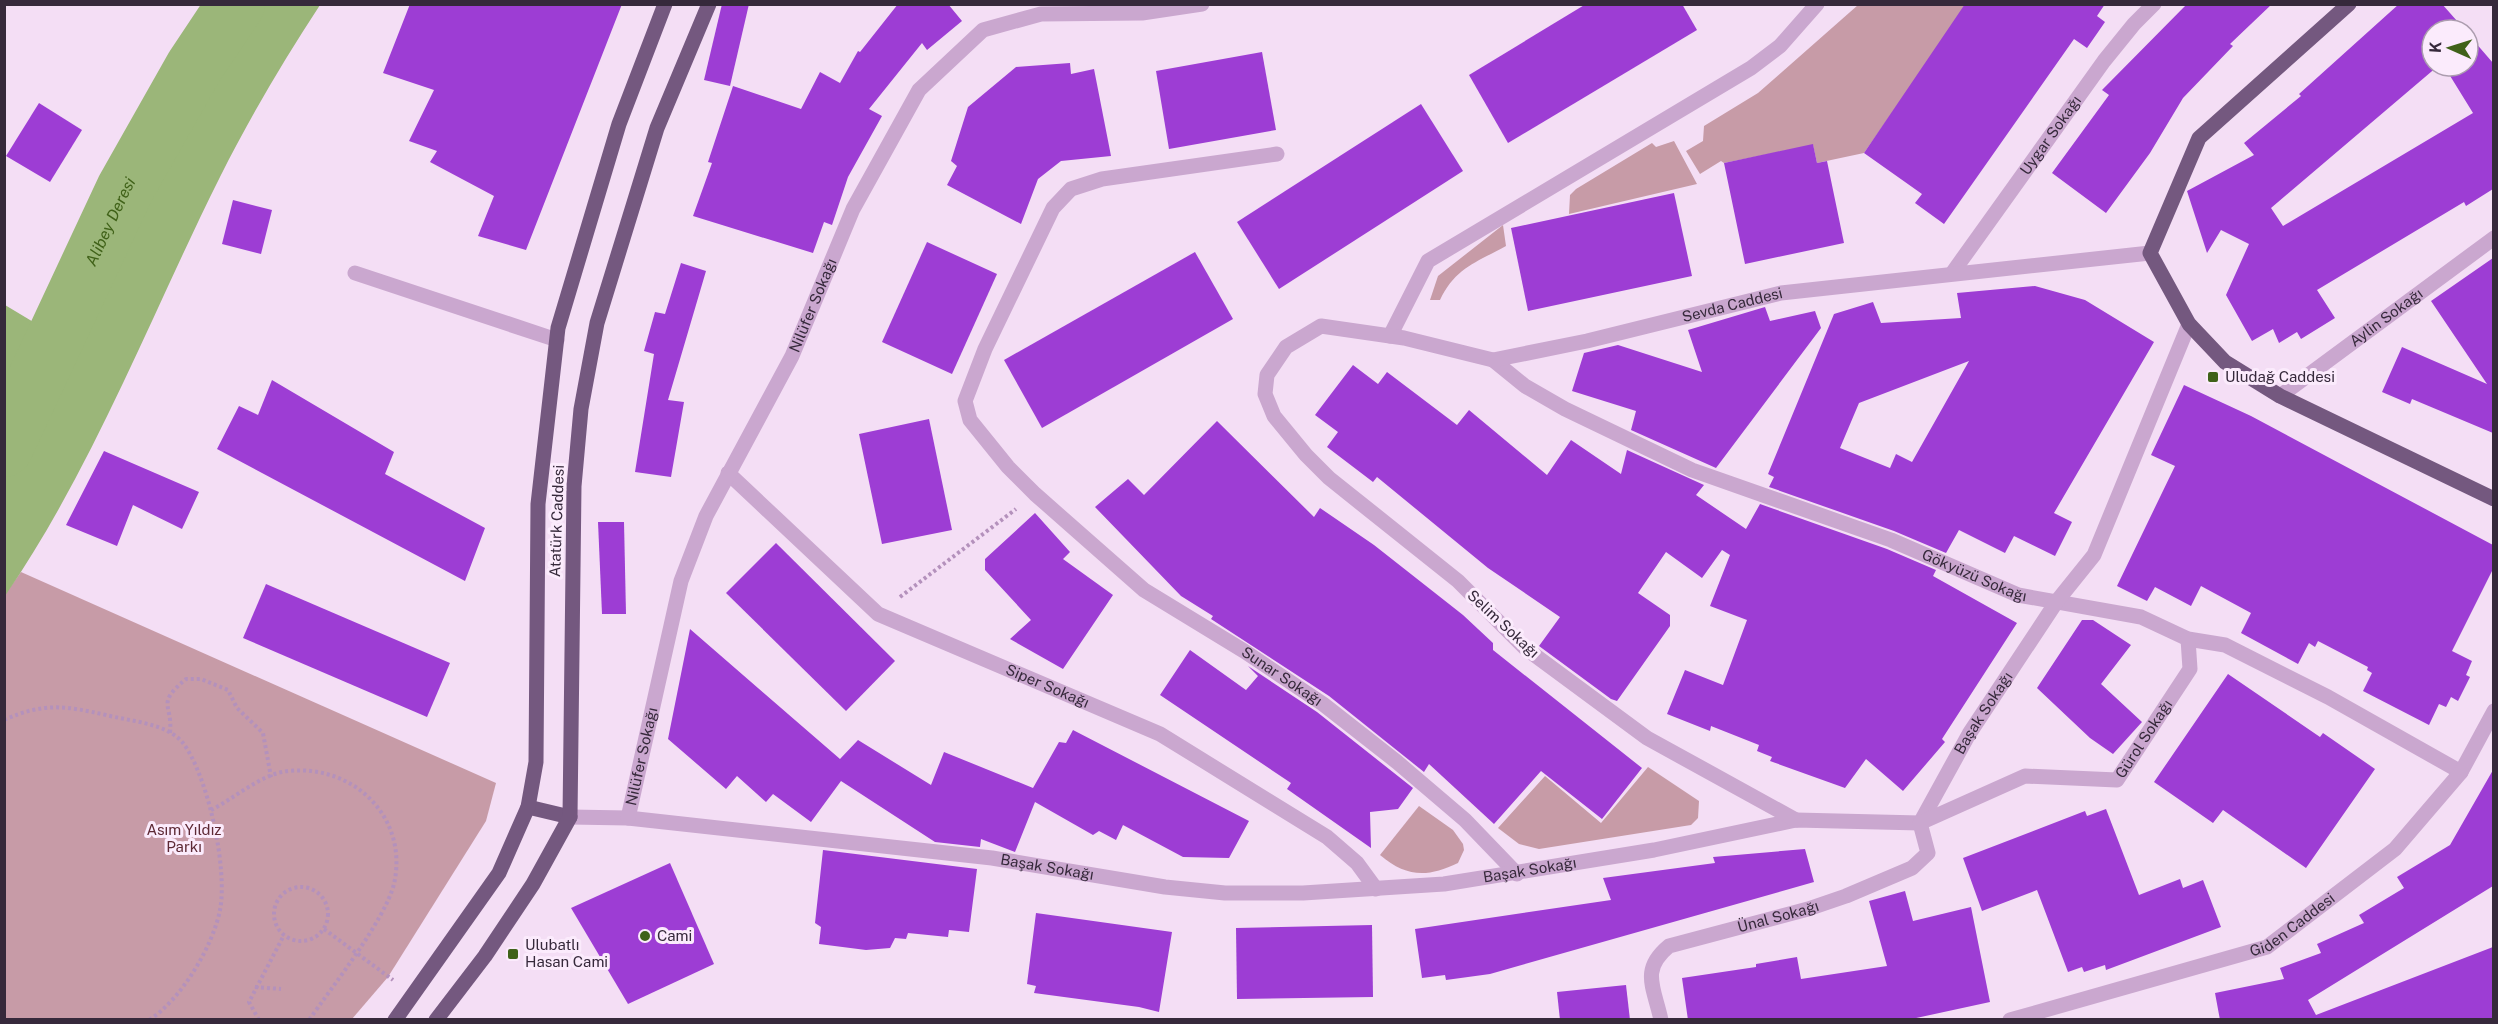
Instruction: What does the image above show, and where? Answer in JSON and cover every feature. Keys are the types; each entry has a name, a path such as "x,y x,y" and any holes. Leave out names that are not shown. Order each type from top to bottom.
{"main road":[{"name":"Atatürk Caddesi","path":"395,1020 499,873 528,807 536,762 538,504 558,328 619,124 665,4"},
{"name":"Atatürk Caddesi","path":"436,1020 485,956 533,884 570,817 574,486 581,409 597,323 657,128 709,4"},
{"path":"2349,4 2199,138 2150,253 2188,324 2226,362 2280,396 2493,499"},
{"path":"528,807 570,817"}],"street":[{"name":"Nilüfer Sokağı","path":"628,818 681,581 706,516 792,356 853,209 919,90 983,30 1041,14 1142,13 1202,4"},
{"path":"1390,336 1428,261 1751,68 1780,46 1817,4"},
{"name":"Uygar Sokağı","path":"1953,272 2104,61 2154,4"},
{"name":"Sunar Sokağı","path":"1277,154 1102,178 1071,189 1053,208 985,350 965,401 970,420 1008,467 1035,494 1144,590 1244,651 1323,704 1397,762 1465,820 1517,874"},
{"name":"Aylin Sokağı","path":"2280,396 2493,238"},
{"name":"Sevda Caddesi","path":"1267,375 1286,347 1321,326 1390,336 1493,360 1587,341 1781,292 1953,272 2150,253"},
{"path":"355,273 557,340"},
{"name":"Başak Sokağı","path":"570,817 628,818 992,858 1165,887 1225,892 1376,889 1444,884 1654,850 1796,820 1920,823 1969,734 2057,602 2094,555 2188,324"},
{"name":"Gökyüzü Sokağı","path":"1493,360 1525,386 1565,409 1692,470 1891,540 2018,595 2141,617 2188,639 2225,645 2328,697 2461,772"},
{"name":"Selim Sokağı","path":"1267,375 1265,394 1274,416 1306,455 1329,478 1458,581 1525,648 1647,738 1796,820"},
{"name":"Siper Sokağı","path":"728,473 878,614 1160,734 1327,837 1357,863 1376,889"},
{"name":"Gürol Sokağı","path":"1920,823 2025,776 2117,780 2190,669 2188,639"},
{"name":"Giden Caddesi","path":"2010,1020 2267,947 2395,849 2461,772 2493,711"},
{"name":"Ünal Sokağı","path":"1661,1020 1650,969 1655,957 1669,946 1808,909 1912,868 1928,854 1920,823"}],"path":[{"path":"878,614 1035,494"},
{"path":"170,734 171,725 165,706 171,692 186,679 215,683 228,690 237,708 263,733 271,777"},
{"path":"4,720 36,710 65,705 161,728 182,742 209,800 220,856 220,909 205,955 176,994 152,1019"},
{"path":"211,810 286,771 317,770 346,779 371,798 388,824 396,854 393,885 381,913 309,1020"},
{"path":"297,887 306,887 321,895 328,912 324,929 318,935 301,941 284,935 274,920 274,911 281,895 297,887"},
{"path":"324,929 413,996"},
{"path":"259,1020 249,1002 284,935"},
{"path":"255,987 281,989"}],"green space":[{"path":"1858,5 1967,5 1864,153 1817,163 1813,145 1724,163 1721,161 1700,174 1686,151 1703,141 1704,126 1758,93"},
{"path":"1674,141 1697,184 1569,214 1570,195 1576,189 1652,143 1656,147"},
{"path":"1503,225 1506,246 1460,273 1440,300 1430,300 1438,276"},
{"name":"Asım Yıldız Parkı","path":"21,572 496,783 486,821 388,977 352,1019 5,1019 4,596"},
{"path":"1648,767 1699,801 1698,818 1691,825 1539,849 1519,844 1498,828 1545,776 1601,823"},
{"path":"1419,806 1453,830 1463,844 1464,850 1458,863 1436,871 1417,873 1399,868 1380,855"}],"shaded area":[{"path":"237,5 320,5 268,89 231,155 94,443 37,546 5,596 5,305 60,338 205,56"}],"building":[{"path":"410,4 622,4 526,250 478,236 494,196 430,162 437,151 409,141 434,90 383,73"},
{"path":"722,4 749,4 730,86 704,80"},
{"path":"898,4 948,4 962,21 927,50 922,43 869,109 882,116 848,177 832,225 824,222 813,253 693,216 712,163 708,162 733,86 801,109 820,72 840,83 858,51 860,52"},
{"path":"1586,4 1682,4 1697,30 1508,143 1469,75"},
{"path":"1965,4 2105,4 2097,16 2105,22 2087,48 2074,39 1944,224 1915,203 1922,194 1864,153"},
{"path":"2187,4 2272,4 2230,44 2233,46 2183,98 2150,153 2106,213 2052,173 2109,95 2102,90"},
{"path":"2399,4 2442,4 2454,18 2420,18 2420,78 2424,78 2271,208 2283,226 2473,113 2451,78 2480,78 2480,48 2493,63 2493,189 2466,206 2464,202 2317,290 2335,318 2301,339 2297,332 2279,343 2273,329 2252,341 2226,295 2249,244 2221,230 2207,253 2187,191 2254,155 2244,143 2301,96 2299,94"},
{"path":"1262,52 1276,130 1169,149 1156,71"},
{"path":"1070,63 1071,74 1094,69 1111,156 1061,161 1038,179 1021,224 947,185 957,166 951,161 968,107 1016,67"},
{"path":"39,103 82,130 50,182 6,156"},
{"path":"1421,104 1463,171 1279,289 1237,222"},
{"path":"1813,144 1817,163 1827,161 1844,243 1745,264 1724,163"},
{"path":"1674,193 1692,276 1528,311 1511,228"},
{"path":"233,200 272,210 261,254 222,244"},
{"path":"927,242 997,274 952,374 882,342"},
{"path":"1195,252 1233,319 1042,428 1004,360"},
{"path":"2493,258 2493,433 2412,399 2410,404 2382,392 2402,347 2487,384 2431,301"},
{"path":"681,263 706,271 668,400 684,402 671,477 635,472 654,354 644,351 655,312 665,314"},
{"path":"2035,286 2085,300 2154,342 2054,513 2072,522 2055,556 2014,536 2005,553 1959,530 1946,553 1894,531 1769,487 1774,477 1768,474 1834,314 1873,302 1881,323 1961,318 1957,293","holes":["1969,361 1912,462 1896,454 1890,468 1840,448 1859,403"]},
{"path":"1765,307 1770,321 1815,311 1821,328 1716,468 1631,430 1636,411 1572,391 1584,353 1618,345 1702,372 1688,330"},
{"path":"1353,365 1378,384 1387,372 1457,425 1469,410 1547,475 1571,440 1621,474 1627,450 1704,485 1696,495 1746,529 1760,504 1887,549 1936,570 1933,576 2017,623 1942,739 1945,742 1903,791 1866,759 1845,788 1770,761 1772,757 1757,751 1759,745 1711,726 1710,731 1667,714 1685,670 1723,685 1747,620 1710,606 1730,555 1722,550 1702,578 1666,552 1638,593 1670,615 1670,626 1617,701 1611,699 1539,646 1560,617 1488,568 1377,477 1373,482 1327,447 1338,432 1315,415"},
{"path":"272,380 394,452 385,474 485,528 465,581 217,449 239,406 258,415"},
{"path":"2184,385 2251,416 2493,545 2493,569 2452,651 2472,661 2466,675 2470,677 2458,701 2451,697 2446,707 2439,704 2429,725 2363,691 2372,673 2367,670 2368,667 2318,641 2315,647 2309,643 2298,664 2241,633 2251,613 2201,586 2191,606 2155,587 2147,601 2117,586 2175,466 2151,455"},
{"path":"929,419 952,530 882,544 859,434"},
{"path":"1217,421 1314,517 1320,508 1374,545 1463,615 1493,643 1493,650 1642,768 1602,819 1541,771 1494,824 1429,764 1424,772 1329,696 1211,619 1213,616 1181,596 1095,507 1128,479 1144,495"},
{"path":"104,451 199,492 182,529 133,505 117,546 66,525"},
{"path":"1035,513 1070,552 1063,559 1113,595 1063,669 1010,639 1031,620 985,570 985,559"},
{"path":"598,522 624,522 626,614 602,614"},
{"path":"776,543 895,661 846,711 726,593"},
{"path":"266,584 450,663 427,717 243,638"},
{"path":"2082,620 2093,620 2131,645 2101,684 2142,722 2113,754 2090,738 2037,688"},
{"path":"690,629 840,759 858,740 931,785 944,752 1033,788 1059,742 1066,743 1073,730 1249,821 1229,858 1183,857 1123,825 1116,840 1099,831 1093,835 1035,802 1015,852 981,839 980,847 935,842 841,781 811,822 773,794 766,802 737,776 726,789 668,739"},
{"path":"1190,650 1246,690 1258,676 1248,666 1317,712 1413,788 1398,809 1370,812 1371,848 1287,789 1291,783 1160,695"},
{"path":"2228,674 2320,737 2323,733 2375,769 2306,868 2223,810 2213,823 2154,782"},
{"path":"2493,770 2493,886 2308,1000 2316,1015 2493,947 2493,1020 2220,1020 2215,993 2284,979 2280,968 2321,953 2317,944 2364,923 2359,915 2404,888 2397,877 2450,845"},
{"path":"2106,809 2139,895 2180,879 2183,888 2203,880 2221,927 2106,970 2105,965 2084,972 2082,967 2068,972 2037,890 1982,911 1963,858 2085,811 2087,816"},
{"path":"1805,849 1814,882 1490,974 1446,980 1445,975 1422,978 1415,929 1611,900 1603,878 1715,863 1713,857"},
{"path":"823,850 977,869 969,932 949,930 948,937 908,933 906,939 895,938 890,948 866,950 819,944 821,927 815,923"},
{"name":"Cami","path":"670,863 714,964 628,1004 571,908"},
{"path":"1905,891 1913,921 1971,907 1990,1002 1907,1020 1688,1020 1682,978 1756,967 1756,964 1797,957 1801,979 1887,966 1869,901"},
{"path":"1036,913 1172,932 1159,1012 1139,1007 1034,993 1036,986 1027,984"},
{"path":"1372,925 1373,997 1237,999 1236,928"},
{"path":"1626,985 1630,1020 1560,1020 1557,992"}],"waterway":[{"name":"Alibey Deresi","path":"4,448 125,189 194,67 236,4"}],"place":[{"name":"Uludağ Caddesi","path":"2213,377"},
{"name":"Cami","path":"645,936"},
{"name":"Ulubatlı Hasan Cami","path":"513,954"}]}
